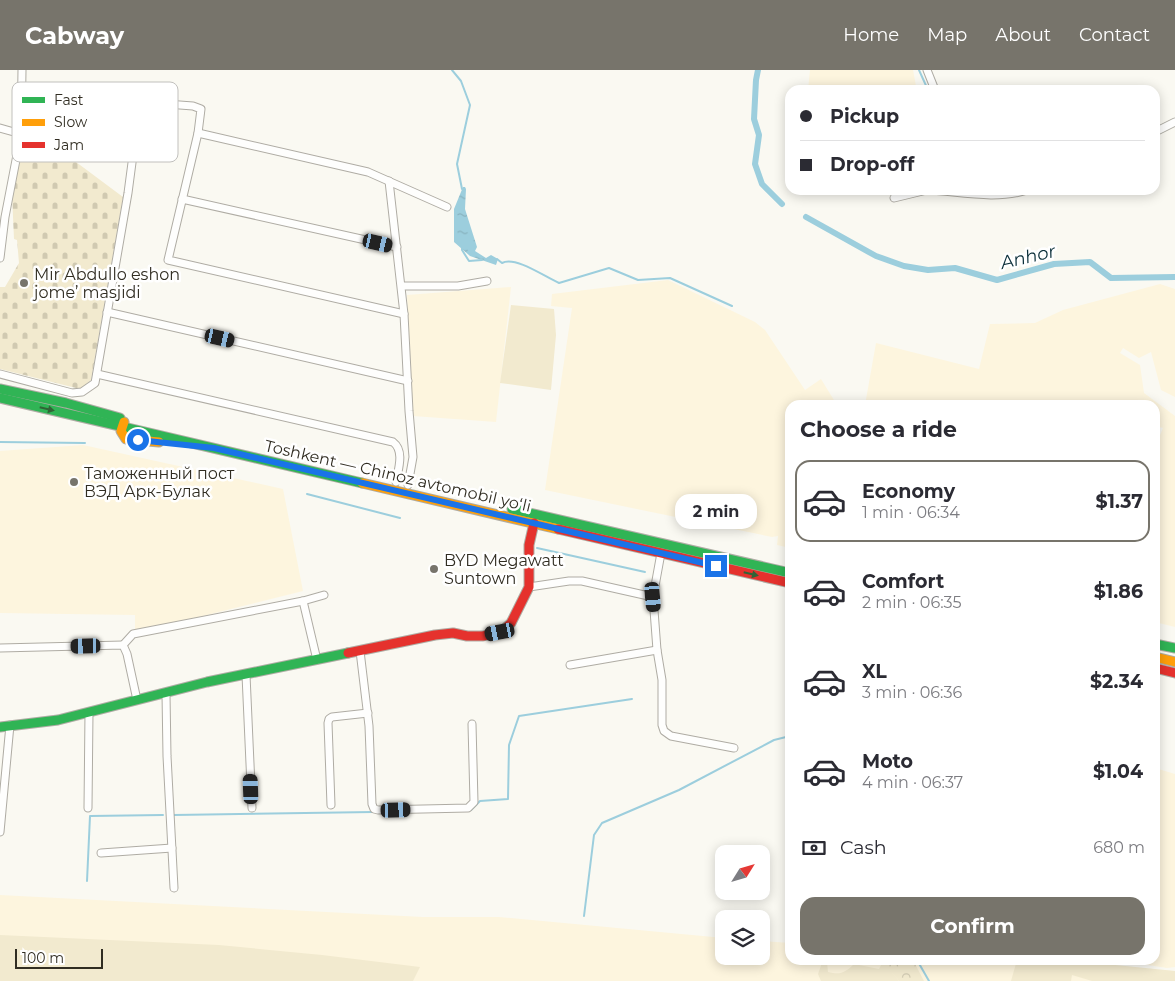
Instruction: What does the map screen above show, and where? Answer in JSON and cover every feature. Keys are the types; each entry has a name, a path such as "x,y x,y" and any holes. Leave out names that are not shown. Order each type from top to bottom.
{"main road":[{"name":"Toshkent — Chinoz avtomobil yoʻli","path":"0,389 66,403 124,423"},
{"name":"Toshkent — Chinoz avtomobil yoʻli","path":"0,398 396,482 785,572"},
{"path":"124,423 122,434 126,439 214,448"},
{"name":"Toshkent — Chinoz avtomobil yoʻli","path":"139,426 214,448 785,582"},
{"path":"0,727 58,720 207,682 434,635 483,636 500,632 511,622 529,587 529,545 534,523"},
{"path":"1160,645 1175,648"},
{"path":"1160,658 1175,662"},
{"path":"1160,669 1175,672"}],"street":[{"path":"927,70 933,85"},
{"path":"178,105 199,107 202,111 168,260 404,314"},
{"path":"1160,130 1175,122"},
{"path":"198,133 368,172 448,207"},
{"path":"0,258 2,230 16,162"},
{"path":"0,374 72,392 82,392 95,383 132,162"},
{"path":"389,181 402,286 413,457 408,485"},
{"path":"894,198 907,195"},
{"path":"182,199 397,248"},
{"path":"402,286 458,286 487,281"},
{"path":"107,312 408,381"},
{"path":"97,374 393,442 399,447 400,455 396,482"},
{"path":"66,403 72,392"},
{"path":"661,553 653,597 657,650 662,680 662,724 664,731 671,736 734,748"},
{"path":"529,587 582,581 653,597"},
{"path":"0,648 123,645 133,634 303,601 324,595"},
{"path":"303,601 317,660"},
{"path":"123,645 127,654 136,700"},
{"path":"570,665 657,650"},
{"path":"360,651 368,713 372,804 374,809 468,808 472,805 474,802 472,724"},
{"path":"246,675 252,808"},
{"path":"166,694 167,756 174,888"},
{"path":"88,808 89,713"},
{"path":"331,805 329,719 332,717 368,713"},
{"path":"0,832 10,725"},
{"path":"101,853 172,848"}],"shaded area":[{"path":"810,70 913,70 916,85 808,85"},
{"path":"668,280 755,322 765,330 805,390 821,379 834,400 785,400 785,547 777,545 778,536 772,537 545,490 572,308 551,306 552,294"},
{"path":"1160,284 1175,289 1175,397 1161,390 1151,352 1139,358 1123,348 1120,353 1140,365 1144,393 1153,400 866,400 876,343 979,369 990,324 1035,323 1063,310"},
{"path":"511,287 496,422 413,416 407,295"},
{"path":"1160,405 1175,416 1175,627 1160,623 1160,435 1163,428 1160,427"},
{"path":"83,445 283,489 303,591 135,633 135,615 0,613 0,451"},
{"path":"1160,770 1175,774 1175,967 1167,968 1148,965 1160,965"},
{"path":"0,895 423,917 499,917 715,937 715,965 770,965 770,942 785,943 785,965 1057,965 1175,971 1175,981 0,981"}],"green space":[{"path":"20,162 76,162 123,197 91,380 80,389 0,369 0,287 5,287 19,263 17,240 14,239 12,195"},
{"path":"511,305 554,309 556,335 551,390 500,383"},
{"path":"0,935 219,945 420,967 413,981 0,981"},
{"path":"821,965 827,965 828,972 839,973 853,965 879,969 881,965 886,965 899,981 821,981 818,974"},
{"path":"885,965 916,965 924,981 899,981"},
{"path":"1016,965 1116,965 1175,971 1175,981 1092,981 1072,975 1071,981 1011,981"}],"water":[{"path":"463,187 466,189 465,209 477,247 475,251 486,258 491,255 498,259 496,265 470,256 454,242 454,209"}],"waterway":[{"path":"452,70 461,81 470,105 457,164 462,189"},
{"name":"Anhor","path":"758,70 754,119 759,135 755,164 762,184 782,204"},
{"path":"919,70 926,85"},
{"name":"Anhor","path":"806,217 876,256 904,266 928,270 955,268 997,280 1054,264 1090,262 1111,278 1175,277"},
{"path":"462,246 462,250 469,261 482,260"},
{"path":"497,259 502,263 515,262 559,283 609,268 638,280 670,278 732,306"},
{"path":"0,442 85,443"},
{"path":"307,494 400,518"},
{"path":"537,548 645,572"},
{"path":"468,810 471,810 480,801 508,799 509,745 519,716 632,699"},
{"path":"584,916 594,835 602,823 679,790 774,740 785,737"},
{"path":"174,815 373,812"},
{"path":"87,881 90,816 163,815"},
{"path":"920,965 929,981"}],"traffic: fast":[{"path":"0,389 66,403 120,418"},
{"path":"0,398 362,483"},
{"path":"512,509 785,572"},
{"path":"1160,645 1175,648"},
{"path":"0,727 58,720 207,682 348,653"}],"traffic: slow":[{"path":"124,422 121,431 126,439 159,442"},
{"path":"362,483 558,529"},
{"path":"1160,658 1175,662"}],"traffic: jam":[{"path":"348,653 435,635 453,633 467,636 483,636 501,632 511,623 529,587 529,545 534,523"},
{"path":"558,529 785,582"},
{"path":"1160,669 1175,673"}],"place":[{"name":"Mir Abdullo eshon jome’ masjidi","path":"24,283"},
{"name":"Таможенный пост ВЭД Арк-Булак","path":"74,482"},
{"name":"BYD Megawatt Suntown","path":"434,569"}],"route":[{"path":"138,440 214,448 716,566"}]}
